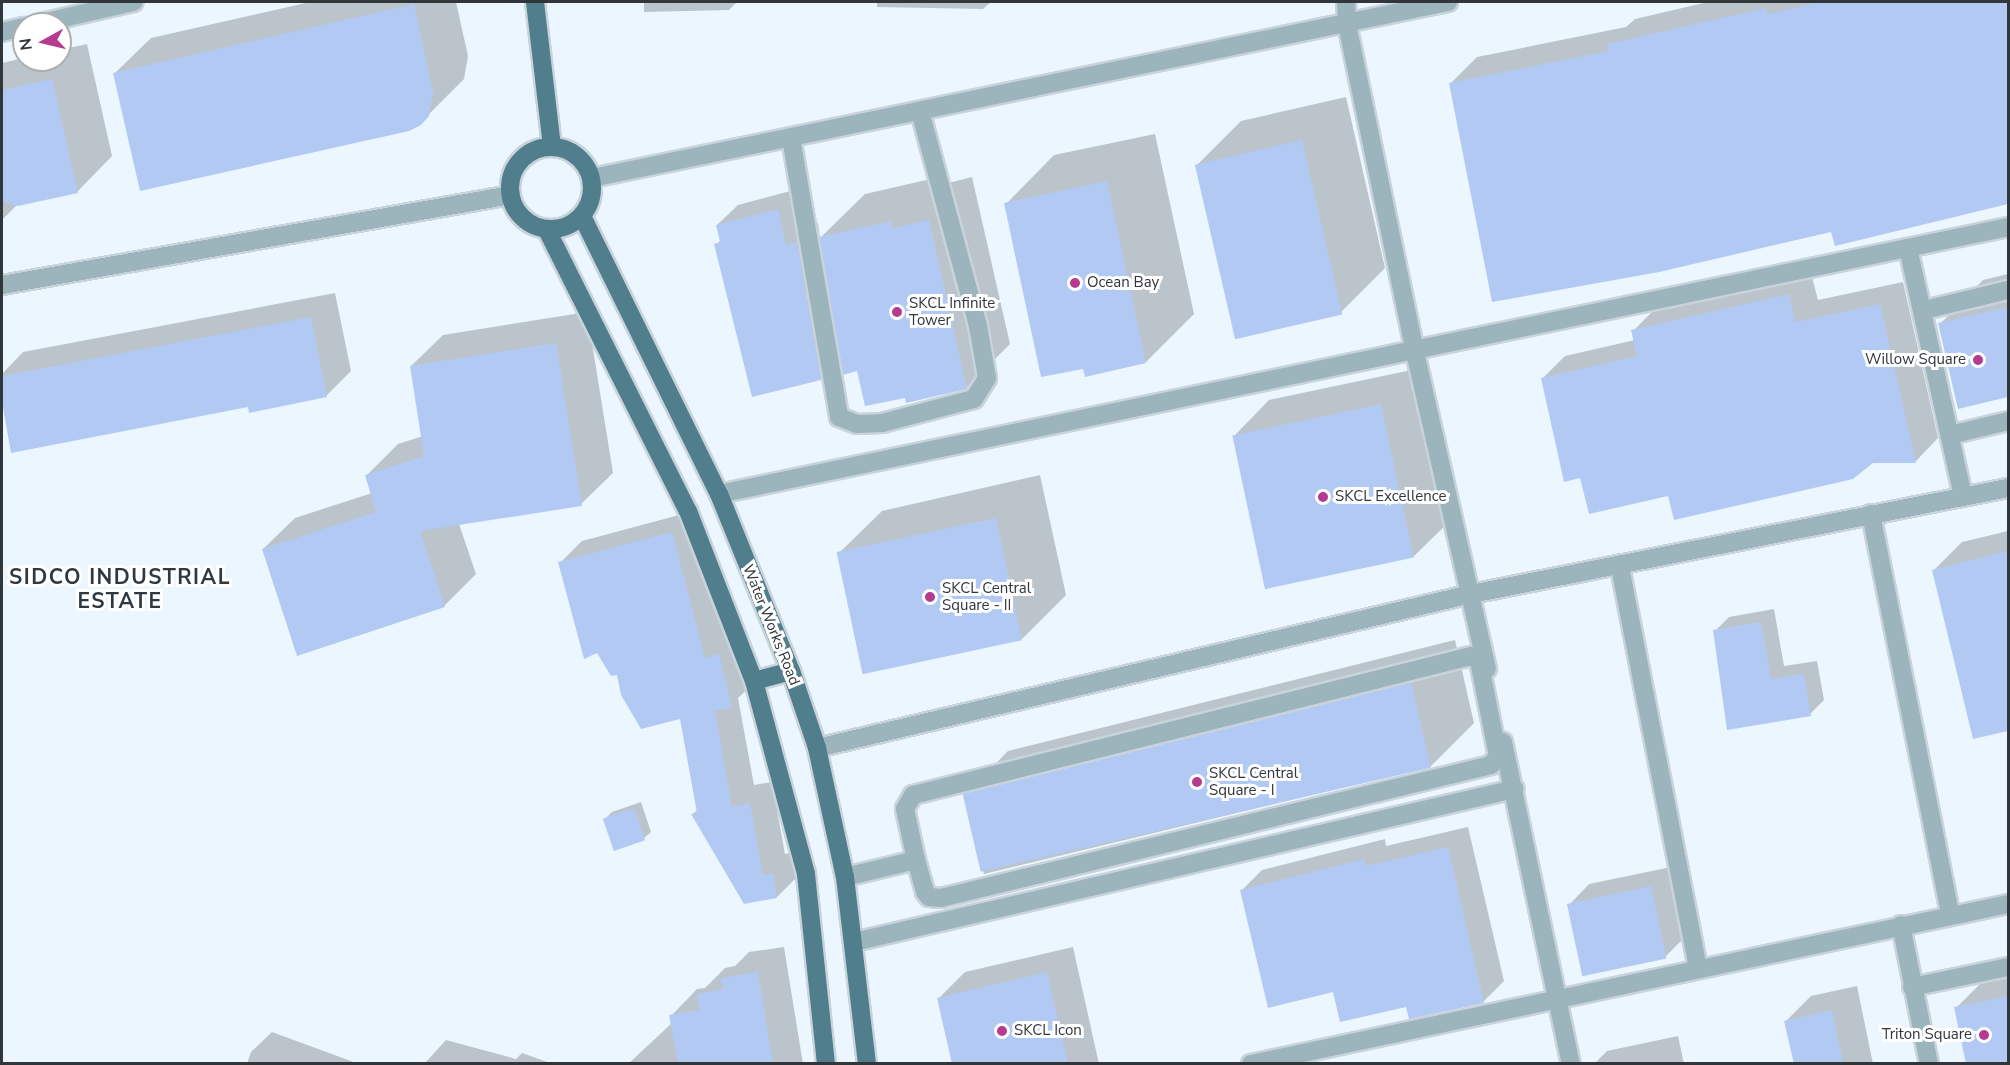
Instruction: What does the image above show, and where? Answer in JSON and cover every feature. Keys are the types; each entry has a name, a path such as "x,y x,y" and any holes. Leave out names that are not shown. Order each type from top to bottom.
{"main road":[{"path":"535,2 552,147"},
{"path":"552,147 577,156 592,178 590,205 582,216 560,229 547,230 523,218 511,195 510,183 520,161 540,148 552,147"},
{"name":"Water Works Road","path":"582,216 719,494 791,671 817,748 844,877 854,942 867,1064"},
{"path":"547,230 688,511 754,681 806,874 815,928 826,1064"},
{"path":"754,681 791,671"}],"street":[{"path":"72,16 134,2"},
{"path":"1346,2 1347,24 1415,352 1514,789 1571,1064"},
{"path":"592,178 1448,2"},
{"path":"791,138 839,417 857,424 882,423 974,399 987,378 978,326 920,111"},
{"path":"2,285 511,195"},
{"path":"719,494 1415,352 2008,227"},
{"path":"1908,248 1924,310 1963,496"},
{"path":"1924,310 2008,290"},
{"path":"1950,435 2008,421"},
{"path":"817,748 1471,594 1620,567 1871,514 2008,488"},
{"path":"1871,514 1950,914"},
{"path":"1620,567 1698,968"},
{"path":"1471,656 1479,661 1498,756 1491,765 940,898 929,897 925,892 916,860 905,809 913,795 1471,656"},
{"path":"854,942 1514,789"},
{"path":"844,877 916,860"},
{"path":"1251,1064 1950,914 2008,904"},
{"path":"1900,925 1929,1064"},
{"path":"1912,987 2008,967"}],"building":[{"path":"1820,2 2008,2 2008,204 1835,246 1831,232 1659,272 1492,302 1449,83 1608,51 1607,44 1766,8 1768,14"},
{"path":"414,4 433,92 429,116 421,125 409,131 140,191 113,73"},
{"path":"52,79 78,193 18,206 2,201 2,90"},
{"path":"1302,140 1342,314 1235,339 1195,165"},
{"name":"Ocean Bay","path":"1107,181 1146,363 1085,377 1083,369 1041,377 1004,203"},
{"path":"778,209 786,245 797,242 821,380 752,397 714,244 720,242 716,225"},
{"name":"SKCL Infinite Tower","path":"929,220 967,389 906,403 905,398 865,406 857,371 843,375 819,237 892,221 893,228"},
{"path":"1789,294 1795,322 1880,304 1916,463 1873,463 1853,479 1674,520 1668,496 1589,514 1580,478 1564,482 1541,378 1637,356 1631,330"},
{"name":"Willow Square","path":"2008,307 2008,397 1958,409 1938,323"},
{"path":"311,317 327,397 249,413 248,407 11,453 2,402 2,376"},
{"path":"556,343 582,506 420,531 445,607 297,656 262,549 376,512 365,475 424,456 410,366"},
{"name":"SKCL Excellence","path":"1381,404 1414,558 1265,589 1232,436"},
{"name":"SKCL Central Square - II","path":"996,518 1022,640 863,674 837,552"},
{"path":"672,532 705,658 719,654 732,707 715,711 732,807 750,803 763,875 773,873 777,898 744,904 691,814 697,813 680,719 641,729 621,695 617,675 611,676 597,653 584,659 558,562"},
{"path":"2008,551 2008,731 1973,739 1932,570"},
{"path":"1761,622 1771,679 1804,674 1811,716 1727,730 1713,630"},
{"name":"SKCL Central Square - I","path":"1411,682 1431,768 981,872 961,786"},
{"path":"634,808 645,840 614,851 603,819"},
{"path":"1448,847 1484,1003 1409,1019 1406,1007 1340,1022 1333,992 1268,1008 1240,890 1364,859 1366,866"},
{"path":"1651,886 1666,958 1582,976 1567,904"},
{"path":"758,972 773,1064 678,1064 669,1015 699,1010 697,994 723,989 721,978"},
{"name":"SKCL Icon","path":"1047,972 1068,1064 952,1064 937,998"},
{"name":"Triton Square","path":"2008,996 2008,1064 1966,1064 1954,1007"},
{"path":"1832,1010 1843,1064 1794,1064 1784,1021"}],"place":[{"name":"Ocean Bay","path":"1075,283"},
{"name":"SKCL Infinite Tower","path":"897,312"},
{"name":"Willow Square","path":"1978,360"},
{"name":"SKCL Excellence","path":"1323,497"},
{"name":"SKCL Central Square - II","path":"930,597"},
{"name":"SKCL Central Square - I","path":"1197,782"},
{"name":"SKCL Icon","path":"1002,1031"},
{"name":"Triton Square","path":"1984,1035"}],"district":[{"name":"SIDCO INDUSTRIAL ESTATE","path":"120,589"}]}
